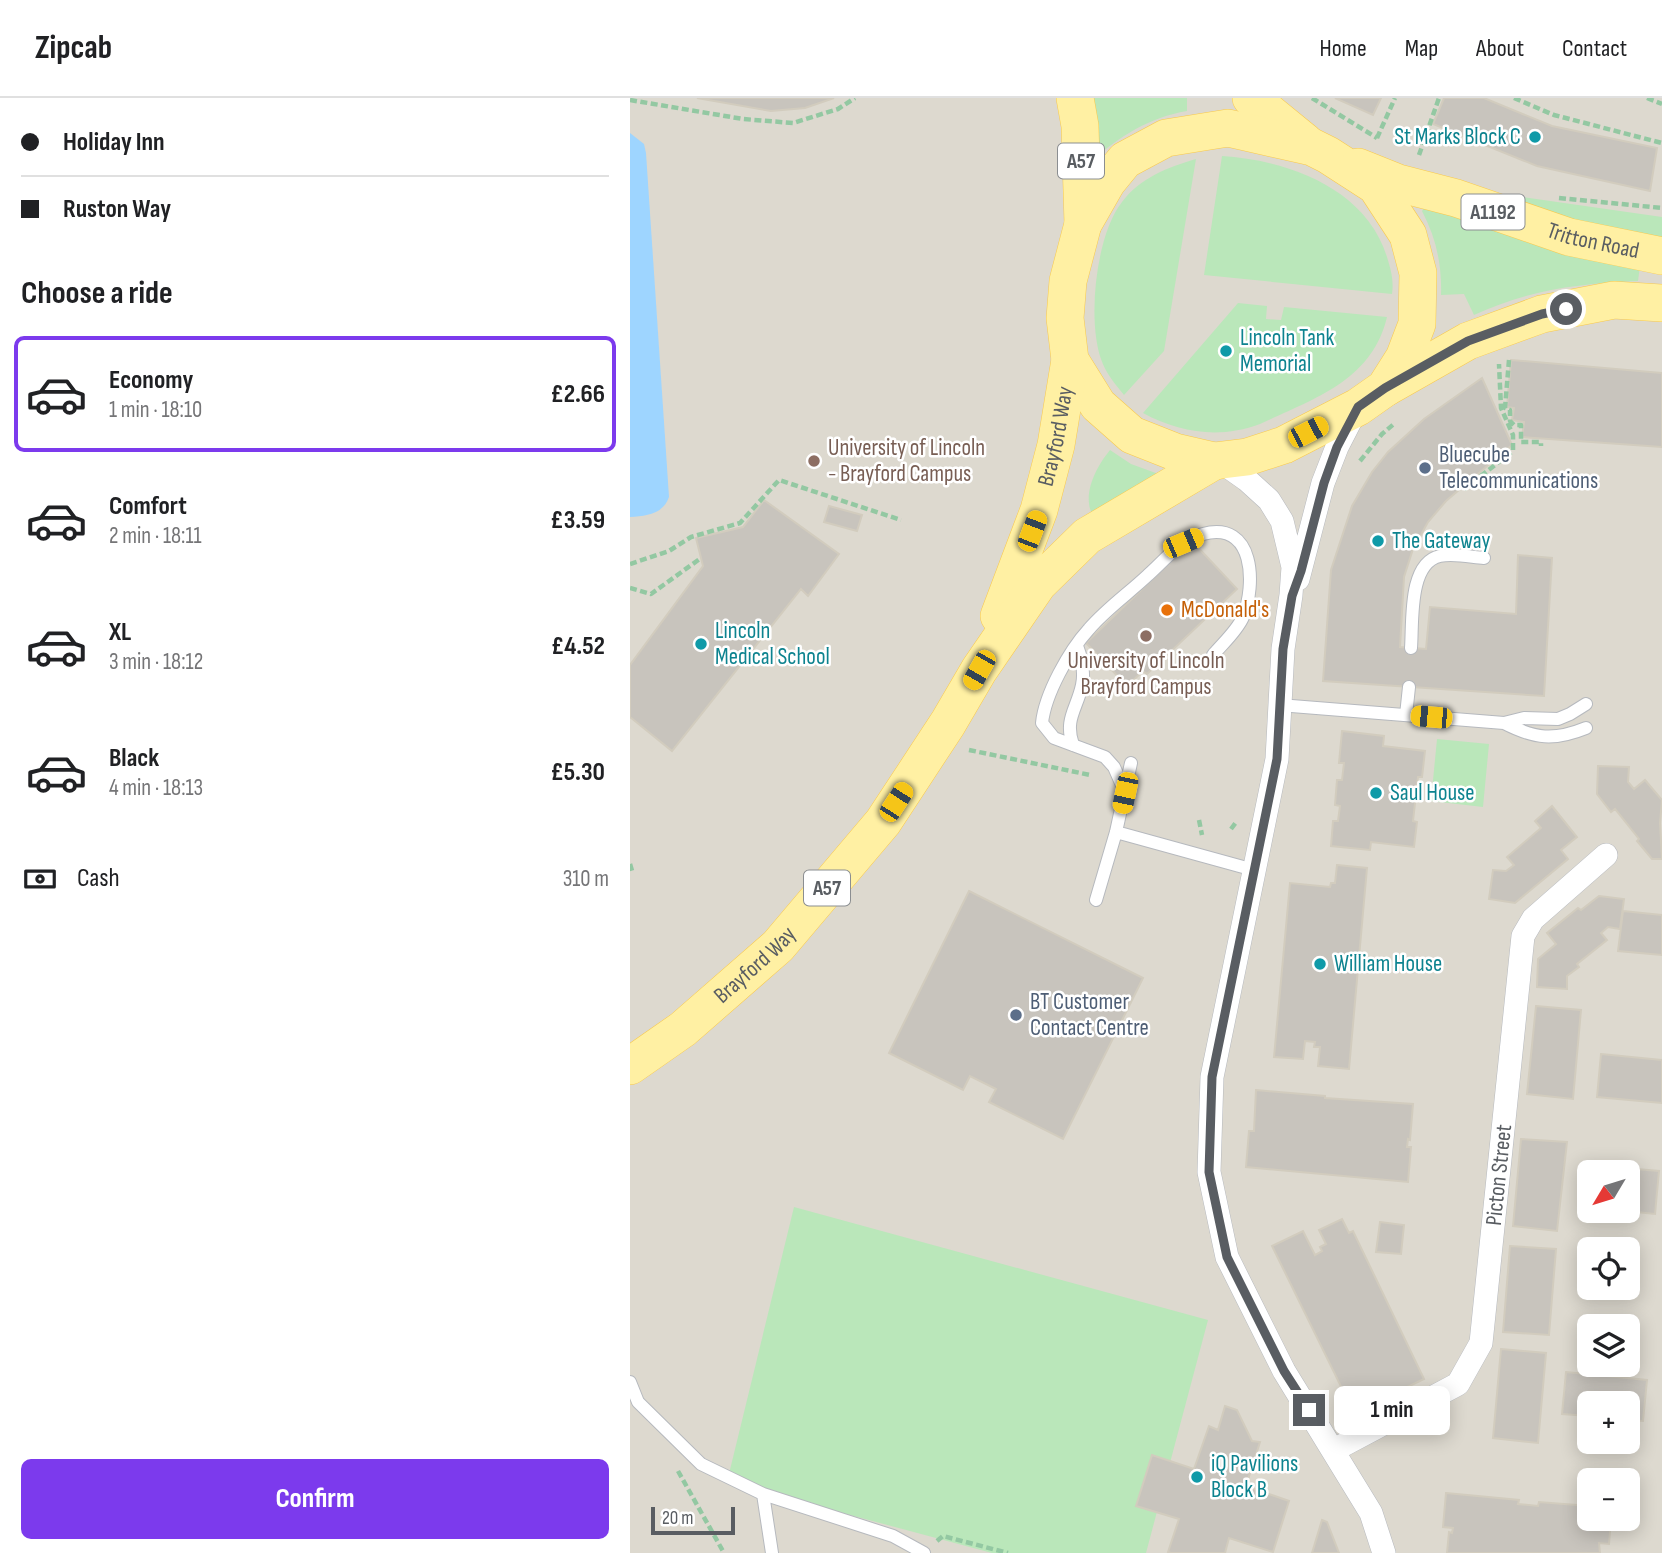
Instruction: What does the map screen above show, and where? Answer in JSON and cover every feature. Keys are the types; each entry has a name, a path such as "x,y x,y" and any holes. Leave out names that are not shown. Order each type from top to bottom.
{"main road":[{"name":"A57","path":"1075,98 1080,126 1083,224"},
{"path":"1251,98 1320,151 1376,186 1408,235 1418,273 1417,324 1382,404"},
{"path":"1320,151 1228,128 1166,138 1125,160 1107,182 1083,224 1068,281 1065,318 1070,360 1098,405 1132,435 1175,452 1217,461 1247,457 1284,445 1382,404 1468,341 1542,314 1614,300 1662,303"},
{"name":"Tritton Road","path":"1320,151 1398,183 1456,198 1569,237 1662,256"},
{"name":"Brayford Way","path":"979,670 1040,510 1056,445 1070,360"},
{"name":"Brayford Way","path":"630,1066 683,1029 778,946 883,822 979,670 1038,584 1087,536 1217,461"}],"street":[{"path":"1292,596 1337,447 1382,404"},
{"path":"1217,461 1247,480 1269,499 1282,522 1293,567 1292,596 1283,649 1277,759 1212,1077 1209,1172 1227,1257 1284,1371 1371,1513 1384,1553"},
{"name":"Picton Street","path":"1334,1450 1458,1384 1482,1343 1523,936 1533,919 1606,855"}],"lane":[{"path":"1125,793 1114,767 1105,757 1054,738 1042,723 1044,707 1088,629 1183,543 1205,533 1224,534 1236,540 1247,550 1251,572 1243,616 1213,654"},
{"path":"1411,648 1417,578 1423,566 1442,555 1484,558"},
{"path":"1073,745 1068,731 1073,706 1082,686 1084,664 1077,646"},
{"path":"1406,715 1409,687"},
{"path":"1279,705 1504,723 1524,718 1558,719 1570,715 1586,704"},
{"path":"1504,723 1524,734 1562,737 1586,728"},
{"path":"1096,900 1116,832 1131,763"},
{"path":"1116,832 1254,870"},
{"path":"630,1382 638,1402 701,1464 763,1494 893,1536 924,1553"},
{"path":"763,1494 772,1553"}],"path":[{"path":"630,100 743,119 793,123 838,110 855,98"},
{"path":"1324,106 1325,98"},
{"path":"1377,138 1395,98"},
{"path":"1417,159 1439,98"},
{"path":"1514,98 1554,115 1662,144"},
{"path":"1647,98 1662,104"},
{"path":"1509,360 1505,408 1510,410 1510,421 1514,425 1521,425 1521,442 1541,442 1541,446"},
{"path":"1464,489 1513,451 1513,435 1501,408 1499,364"},
{"path":"1354,471 1382,435 1382,404"},
{"path":"630,564 669,551 691,537 740,523 779,480 901,520"},
{"path":"630,588 651,594 701,558"},
{"path":"968,749 1093,776"},
{"path":"1199,820 1202,836"},
{"path":"630,864 633,874"},
{"path":"678,1470 724,1553"},
{"path":"924,1553 943,1536 1008,1553"}],"shaded area":[{"name":"University of Lincoln Brayford Campus","path":"630,98 1662,98 1662,1553 630,1553"}],"green space":[{"path":"1093,98 1187,98 1187,111 1160,118 1135,129 1092,161"},
{"path":"1222,156 1272,164 1297,172 1321,182 1343,196 1362,213 1377,233 1390,266 1392,294 1204,275"},
{"path":"1196,159 1164,351 1124,395 1105,369 1097,342 1095,300 1100,256 1106,235 1122,202 1137,186 1165,170"},
{"path":"1494,193 1662,217 1662,240 1562,218"},
{"path":"1428,202 1640,266 1638,281 1555,289 1515,299 1474,315 1464,294 1441,295 1437,252 1422,211"},
{"path":"1238,303 1267,306 1266,319 1281,320 1284,307 1387,317 1379,339 1368,357 1354,372 1320,396 1260,424 1230,431 1200,432 1171,425 1143,413"},
{"path":"1110,450 1131,464 1164,476 1092,514 1089,497 1092,480"},
{"path":"1437,739 1489,744 1483,807 1431,801"},
{"path":"794,1207 1208,1320 1146,1553 992,1553 727,1482"}],"water":[{"path":"630,133 644,144 646,153 669,497 659,511 630,517"}],"building":[{"path":"697,98 834,98 805,108 771,111"},
{"path":"1335,98 1381,98 1373,115"},
{"name":"St Marks Block C","path":"1444,98 1484,98 1552,126 1657,148 1650,191 1537,166 1433,124"},
{"path":"1511,360 1662,373 1662,447 1522,437 1524,422 1512,420 1514,408 1507,407"},
{"name":"The Gateway","path":"1482,378 1512,445 1446,501 1428,522 1413,549 1404,577 1400,647 1426,649 1430,607 1516,614 1518,555 1552,558 1544,696 1323,681 1331,570 1352,506 1372,472 1388,452 1424,419"},
{"name":"Lincoln Medical School","path":"764,500 839,554 808,596 801,589 672,751 630,717 630,665 703,566 696,538 743,527"},
{"path":"829,506 862,515 857,531 824,522"},
{"name":"McDonald's","path":"1192,541 1237,589 1147,674 1143,671 1127,686 1086,643"},
{"name":"Saul House","path":"1342,731 1384,736 1383,746 1425,751 1422,777 1418,777 1413,821 1417,822 1414,847 1371,842 1370,850 1331,846 1333,821 1338,821 1340,806 1335,805 1337,780 1342,780 1344,763 1339,763"},
{"path":"1598,766 1629,767 1628,782 1634,789 1645,780 1662,800 1662,859 1652,859 1615,809 1611,812 1597,794"},
{"path":"1552,806 1577,837 1561,850 1568,859 1515,903 1489,899 1493,870 1506,871 1514,865 1507,857 1541,828 1535,821"},
{"name":"William House","path":"1337,865 1367,868 1349,1069 1318,1066 1320,1047 1314,1047 1315,1042 1305,1041 1303,1059 1274,1057 1290,883 1330,887 1331,883 1335,883"},
{"name":"BT Customer Contact Centre","path":"969,891 1143,978 1063,1139 989,1102 996,1089 970,1076 963,1090 889,1053"},
{"path":"1599,896 1624,899 1620,929 1608,927 1601,933 1607,940 1577,964 1579,967 1567,976 1567,989 1537,987 1538,959 1556,944 1547,933 1578,908 1581,910"},
{"path":"1623,911 1662,915 1662,955 1618,951"},
{"path":"1536,1006 1581,1010 1573,1099 1527,1094"},
{"path":"1601,1054 1662,1060 1662,1103 1597,1097"},
{"path":"1256,1090 1413,1104 1407,1147 1411,1147 1408,1182 1246,1167 1249,1131 1254,1131"},
{"path":"1521,1139 1567,1142 1557,1231 1513,1226"},
{"path":"1640,1169 1659,1171 1655,1214 1640,1212"},
{"path":"1342,1219 1349,1233 1353,1231 1424,1379 1391,1395 1389,1391 1386,1392 1387,1394 1353,1411 1272,1246 1303,1231 1315,1255 1322,1251 1320,1247 1326,1244 1319,1230"},
{"path":"1380,1222 1404,1225 1401,1254 1376,1252"},
{"path":"1510,1246 1556,1249 1549,1335 1503,1332"},
{"path":"1501,1349 1546,1353 1538,1443 1493,1438"},
{"path":"1566,1372 1577,1373 1577,1377 1647,1380 1643,1421 1640,1421 1640,1391 1577,1391 1577,1415 1562,1414"},
{"name":"iQ Pavilions Block B","path":"1225,1406 1237,1410 1252,1441 1260,1442 1246,1486 1289,1501 1273,1552 1229,1538 1225,1553 1168,1552 1179,1519 1136,1506 1152,1455 1194,1469 1209,1426 1218,1430"},
{"path":"1446,1493 1519,1500 1518,1504 1538,1506 1539,1502 1577,1505 1577,1531 1610,1531 1609,1544 1599,1543 1600,1553 1447,1553 1449,1532 1452,1533 1453,1528 1443,1527"},
{"path":"1322,1520 1327,1522 1339,1553 1312,1553"}],"place":[{"name":"St Marks Block C","path":"1535,137"},
{"name":"Lincoln Tank Memorial","path":"1226,351"},
{"name":"University of Lincoln - Brayford Campus","path":"814,461"},
{"name":"Bluecube Telecommunications","path":"1425,468"},
{"name":"The Gateway","path":"1378,541"},
{"name":"McDonald's","path":"1167,610"},
{"name":"University of Lincoln Brayford Campus","path":"1146,636"},
{"name":"Lincoln Medical School","path":"701,644"},
{"name":"Saul House","path":"1376,793"},
{"name":"William House","path":"1320,964"},
{"name":"BT Customer Contact Centre","path":"1016,1015"},
{"name":"iQ Pavilions Block B","path":"1197,1477"}],"route":[{"path":"1309,1410 1284,1371 1227,1257 1209,1172 1212,1077 1277,759 1283,649 1292,596 1324,483 1337,447 1358,407 1385,388 1468,341 1542,314 1566,309"}]}
